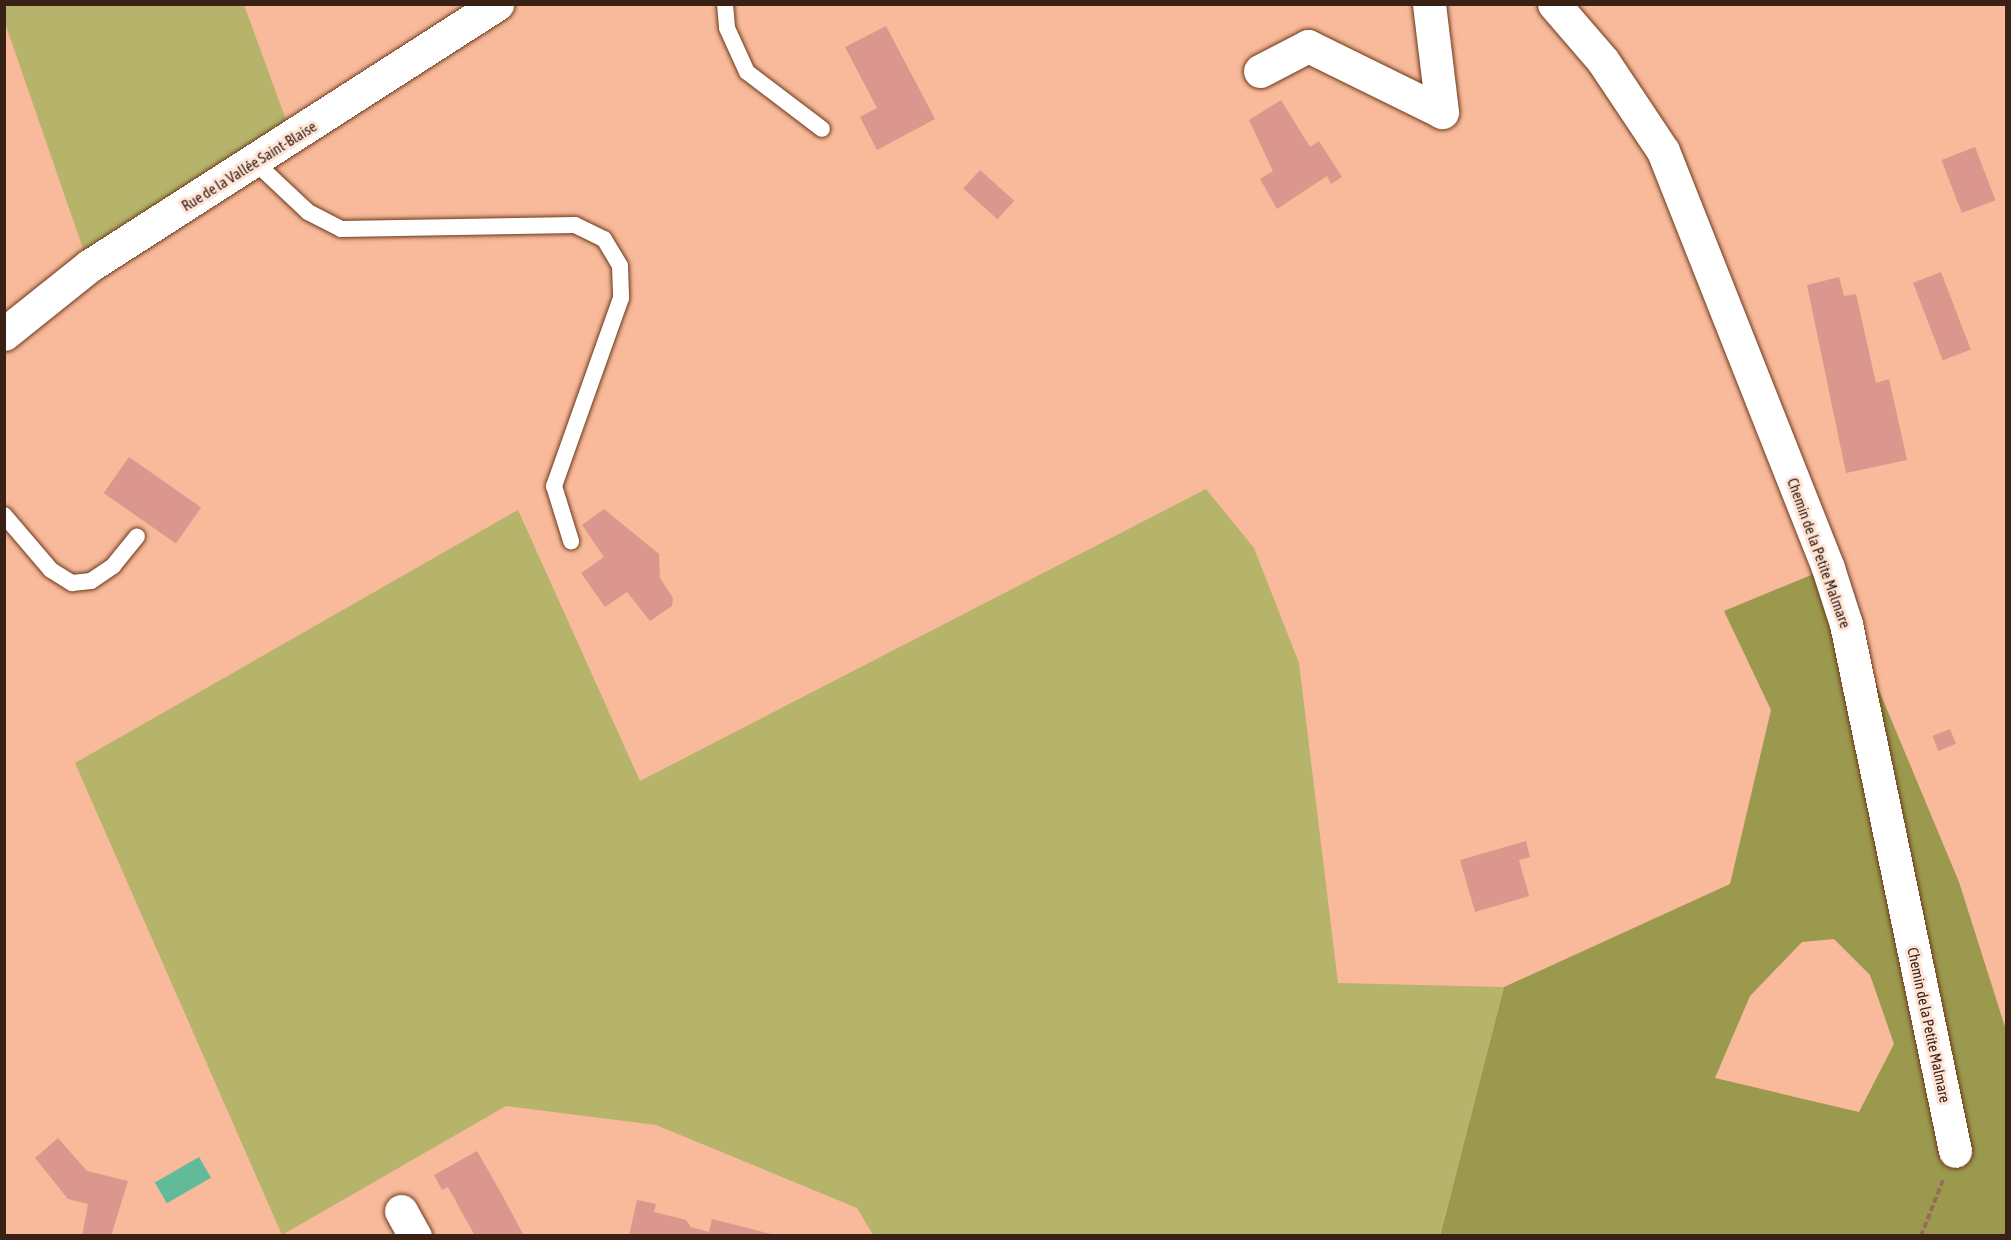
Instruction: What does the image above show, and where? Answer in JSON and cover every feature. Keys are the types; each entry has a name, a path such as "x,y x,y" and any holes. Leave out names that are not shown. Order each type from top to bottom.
{"street":[{"name":"Rue de la Vallée Saint-Blaise","path":"4,334 89,266 256,163 497,4"},
{"path":"1260,71 1308,46 1442,112 1429,4"},
{"name":"Chemin de la Petite Malmare","path":"1554,4 1603,61 1663,151 1828,568 1846,624 1955,1151"}],"lane":[{"path":"725,4 727,28 747,72 822,129"},
{"path":"256,163 308,212 341,229 575,225 604,239 620,266 621,298 554,486 571,541"},
{"path":"4,515 51,570 72,583 91,581 112,566 137,536"}],"path":[{"path":"1921,1236 1955,1151"}],"shaded area":[{"path":"4,5 244,5 293,139 89,266 5,23"},
{"path":"1206,489 1254,548 1299,663 1338,983 1504,987 1440,1235 873,1235 857,1208 656,1125 506,1106 282,1235 75,763 518,510 640,781"},
{"path":"1828,568 1959,882 2006,1030 2006,1235 1440,1236 1504,987 1730,884 1771,710 1724,611","holes":["1834,939 1870,975 1894,1044 1859,1112 1715,1078 1750,996 1802,942"]},
{"path":"199,1157 211,1178 167,1203 155,1182"}],"building":[{"path":"886,26 935,119 877,150 860,117 877,108 845,47"},
{"path":"1281,100 1310,147 1319,141 1342,177 1331,184 1327,176 1277,209 1260,179 1273,171 1249,120"},
{"path":"1975,147 1995,200 1962,213 1941,160"},
{"path":"980,170 1014,201 997,219 963,189"},
{"path":"1941,272 1971,349 1943,360 1913,283"},
{"path":"1839,277 1844,296 1856,294 1876,383 1889,379 1907,460 1846,473 1807,285"},
{"path":"129,457 201,507 176,544 104,493"},
{"path":"604,509 659,554 660,578 673,598 672,606 650,621 627,592 605,607 581,573 604,557 582,525"},
{"path":"1950,729 1956,744 1938,751 1932,736"},
{"path":"1526,841 1530,857 1519,860 1529,896 1475,912 1460,860"},
{"path":"58,1138 87,1171 128,1181 111,1236 82,1236 88,1204 68,1199 35,1158"},
{"path":"477,1151 524,1236 475,1236 448,1187 442,1190 434,1175"},
{"path":"637,1200 656,1204 654,1212 686,1220 691,1227 709,1232 712,1219 779,1236 629,1236"}]}
